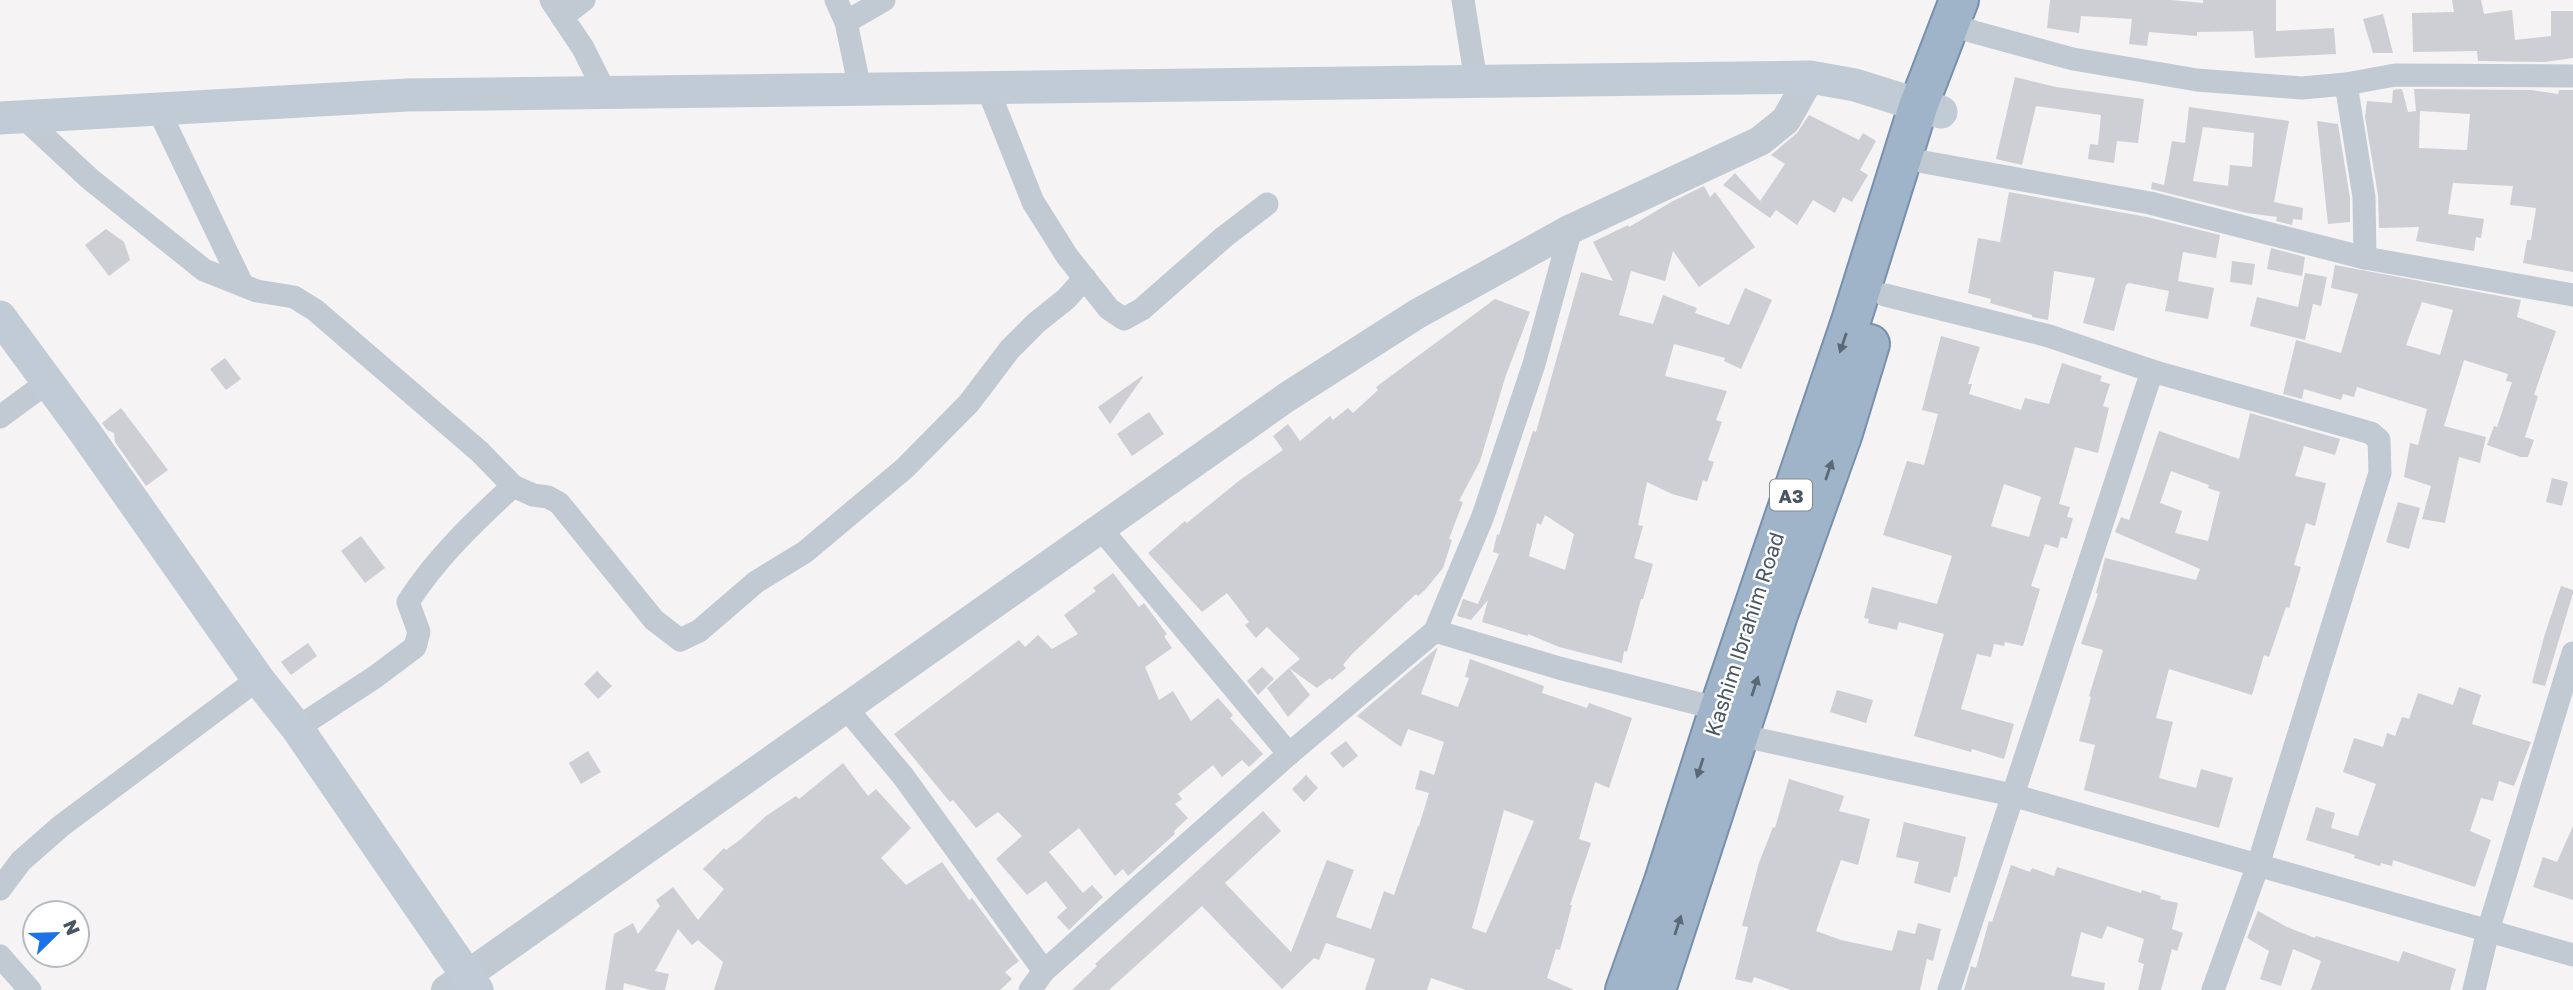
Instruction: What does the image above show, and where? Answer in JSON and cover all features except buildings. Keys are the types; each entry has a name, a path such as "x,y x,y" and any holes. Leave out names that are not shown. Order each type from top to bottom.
{"highway":[{"name":"Kashim Ibrahim Road","path":"1656,990 1729,722 1851,321 1967,14"},
{"name":"Kashim Ibrahim Road","path":"1625,990 1664,881 1843,433 1924,162 1930,108"}],"main road":[{"path":"12,118 407,95 1810,77 1855,85 1930,108"},
{"path":"0,317 258,679 298,728 463,985"}],"street":[{"path":"584,0 556,8 583,48 605,92"},
{"path":"836,0 846,22 860,89"},
{"path":"846,22 884,0"},
{"path":"1463,0 1476,81"},
{"path":"1967,14 2074,59 2197,80 2302,88 2346,84 2395,75 2573,76"},
{"path":"463,985 846,708 1287,397 1417,314 1571,229 1760,141 1786,120 1810,77"},
{"path":"2346,84 2364,197 2365,258"},
{"path":"987,87 1033,202 1067,256 1109,309 1124,319 1142,309 1224,237 1267,204"},
{"path":"158,109 242,284"},
{"path":"12,118 204,270 257,291 294,297 316,310 480,452 513,486 559,503 654,620 680,640 688,638 756,582 805,552 905,468 969,403 1010,349 1066,299 1085,278"},
{"path":"1924,162 2150,203 2365,258 2573,295"},
{"path":"1030,990 1044,971 1289,754 1435,631 1483,516 1534,364 1571,229"},
{"path":"1885,295 2049,336 2152,371 2371,433 2379,440 2380,473 2258,865 2213,990"},
{"path":"1949,990 2152,371"},
{"path":"0,417 48,381"},
{"path":"298,728 415,647 419,632 408,602 472,524 513,486"},
{"path":"1101,529 1289,754"},
{"path":"1435,631 1729,722 2012,795 2573,955"},
{"path":"2474,990 2488,931 2573,653"},
{"path":"0,889 21,861 61,825 258,679"},
{"path":"846,708 904,776 1044,971"},
{"path":"0,956 30,990"}]}
